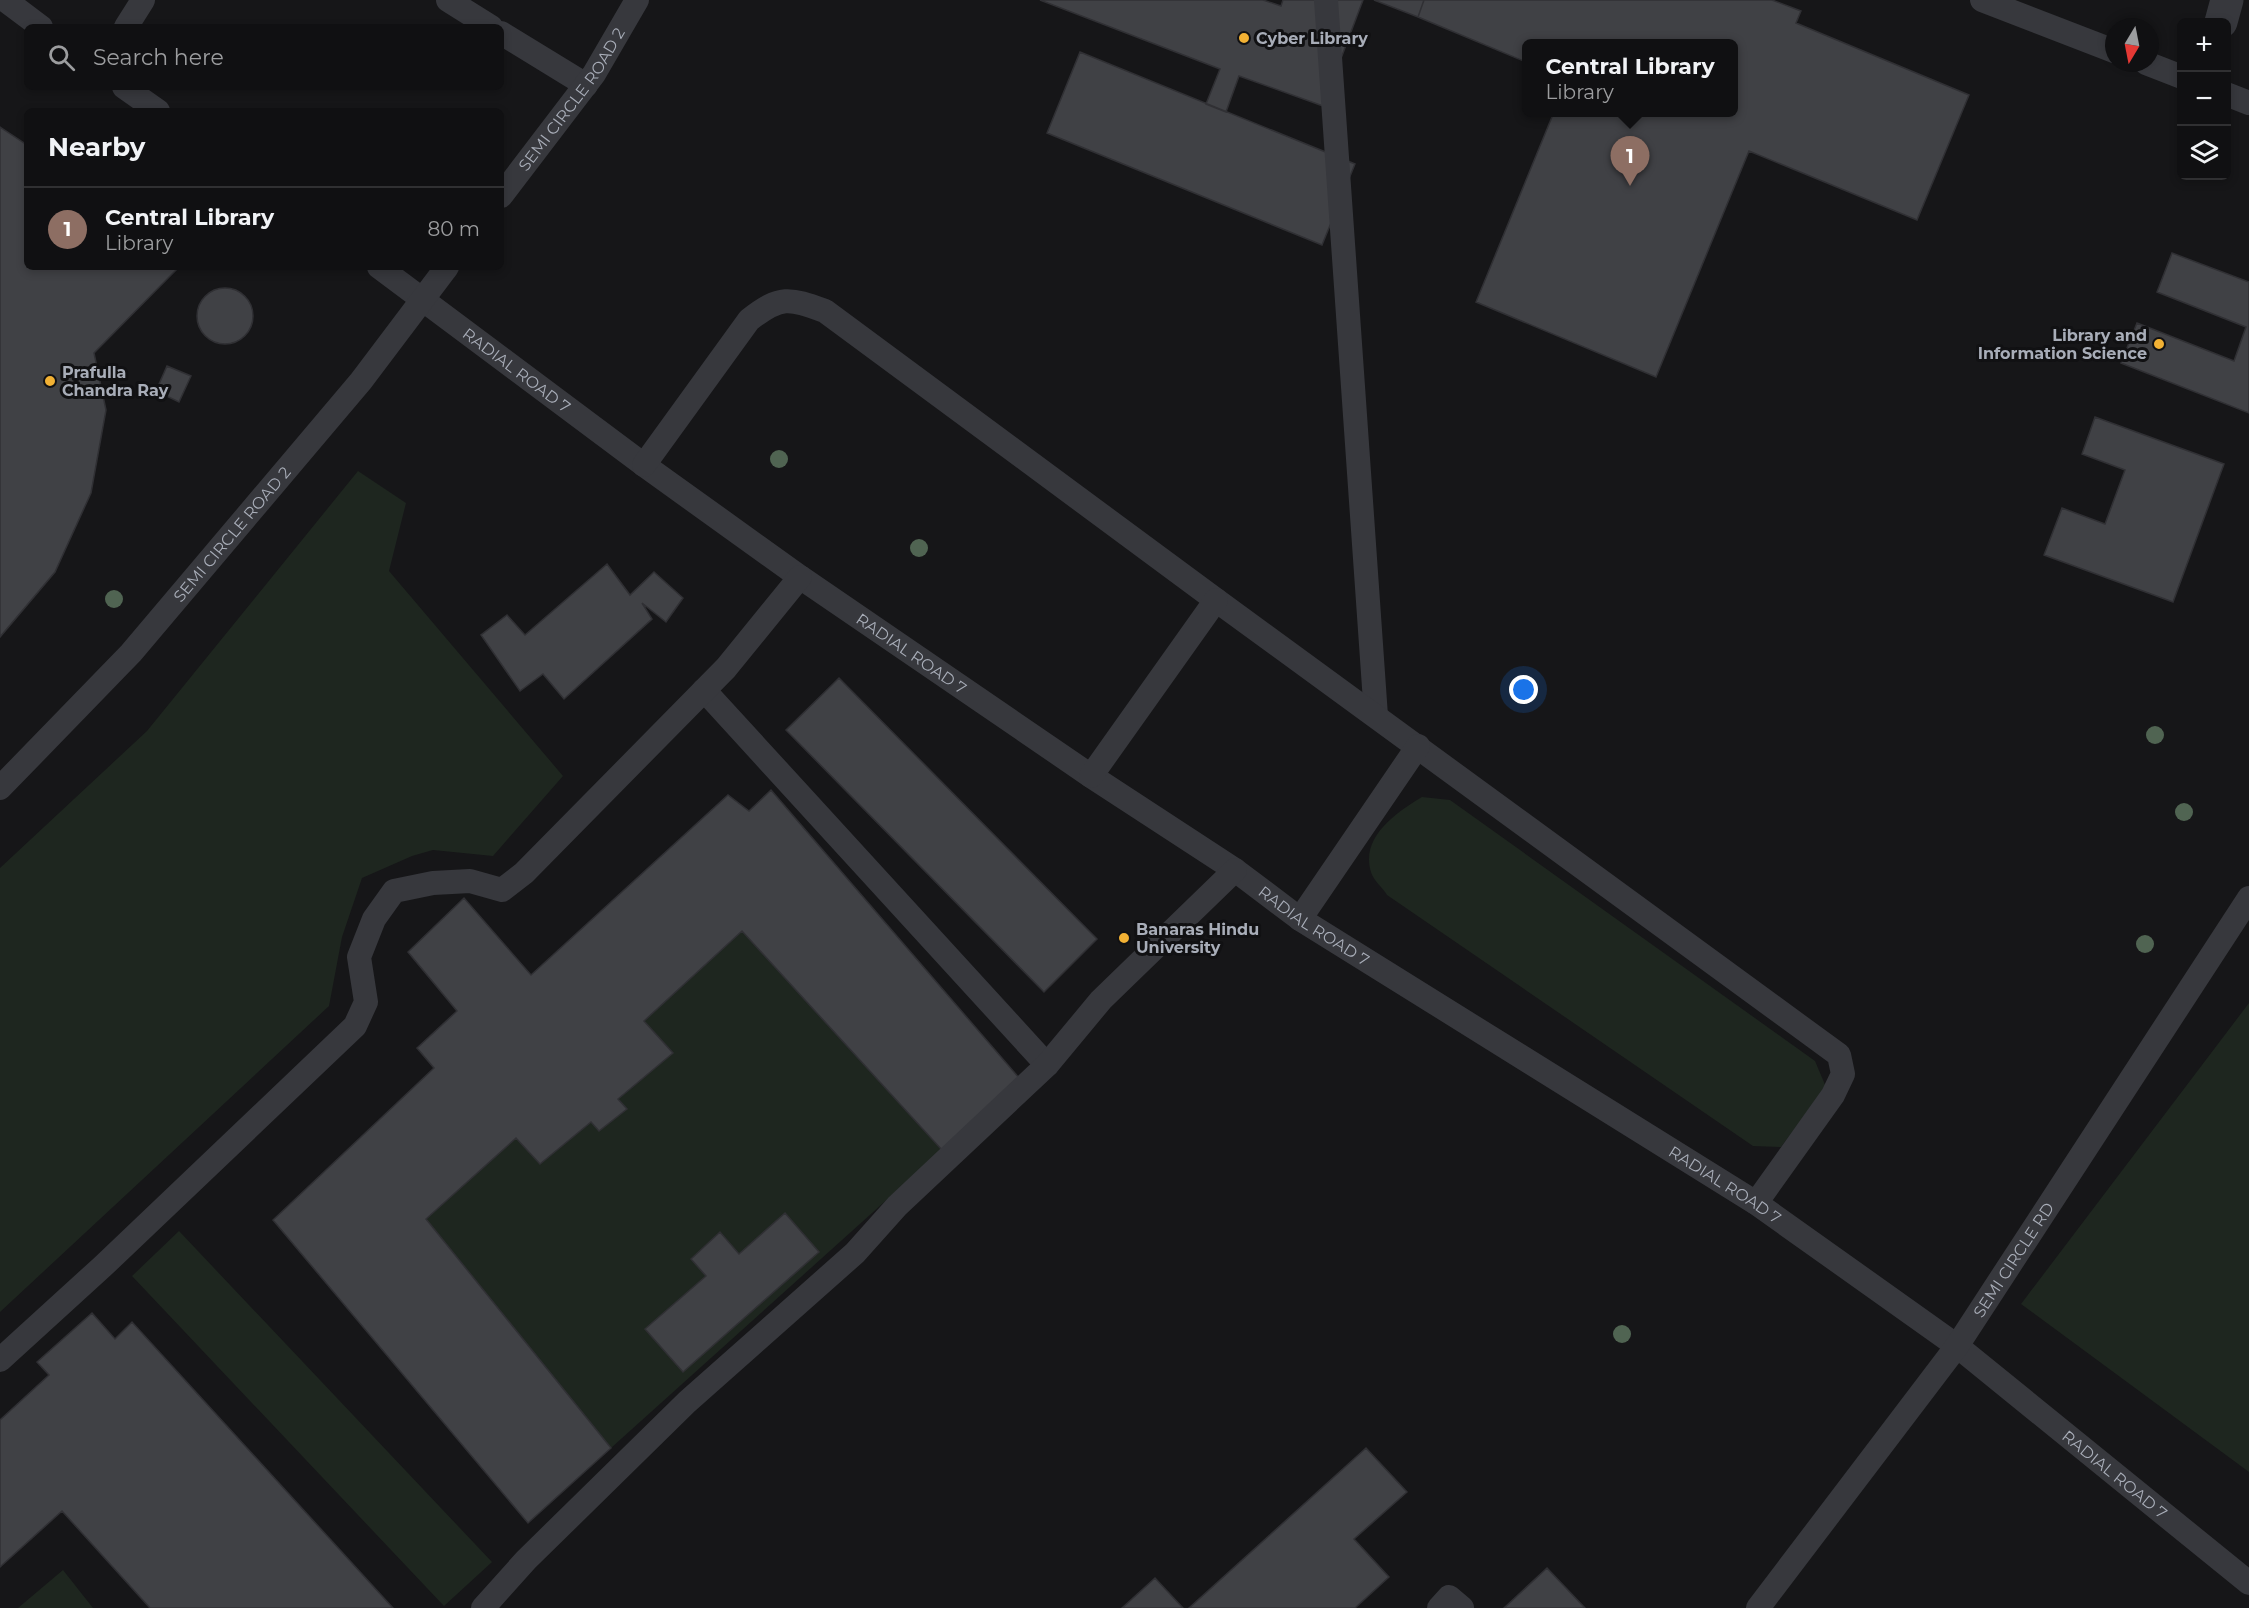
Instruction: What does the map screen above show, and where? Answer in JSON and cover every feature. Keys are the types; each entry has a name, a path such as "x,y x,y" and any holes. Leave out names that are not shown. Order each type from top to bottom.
{"street":[{"path":"2222,18 2227,0"}],"lane":[{"path":"5,0 37,24"},
{"path":"128,24 143,0"},
{"path":"448,0 486,24"},
{"name":"SEMI CIRCLE ROAD 2","path":"504,192 586,85 637,0"},
{"path":"1326,0 1376,716"},
{"path":"1982,0 2105,48"},
{"path":"504,35 586,85"},
{"path":"2159,68 2177,75"},
{"path":"128,90 154,108"},
{"path":"2231,96 2249,103"},
{"name":"RADIAL ROAD 7","path":"384,270 644,465 800,577 1090,776 1235,870 1300,919 1756,1203 1957,1346 2249,1583"},
{"name":"SEMI CIRCLE ROAD 2","path":"0,788 131,653 361,381 445,270"},
{"path":"644,465 749,320 770,304 794,300 825,311 1216,600 1839,1054 1843,1074 1833,1095 1756,1203"},
{"path":"0,1360 102,1267 355,1026 366,1002 359,957 374,919 394,891 433,883 470,881 502,890 524,873 726,668 800,577"},
{"path":"1090,776 1216,600"},
{"path":"704,690 1047,1065"},
{"path":"1300,919 1418,747"},
{"path":"483,1608 526,1560 687,1402 855,1253 897,1206 1047,1065 1101,1000 1235,870"},
{"name":"SEMI CIRCLE RD","path":"1758,1608 1957,1346 2249,898"},
{"path":"1439,1608 1449,1598 1462,1608"}],"shaded area":[{"path":"358,471 406,503 389,571 563,776 493,856 433,850 412,856 362,878 342,937 329,1006 0,1312 0,868 147,731"},
{"path":"1422,797 1450,800 1815,1061 1826,1087 1781,1147 1753,1146 1387,895 1371,872 1369,859 1371,848 1383,827 1392,818"},
{"path":"742,931 942,1150 611,1448 426,1219 516,1138 540,1164 591,1122 626,1109 618,1099 673,1053 644,1021"},
{"path":"2249,1003 2249,1472 2021,1304"},
{"path":"179,1231 492,1562 444,1606 132,1276"},
{"path":"63,1570 93,1608 18,1608"}],"building":[{"name":"Cyber Library","path":"1040,0 1263,0 1281,6 1283,0 1363,0 1323,106 1239,76 1226,112 1206,104 1220,69"},
{"path":"1374,0 1424,0 1418,17"},
{"path":"1424,0 1772,0 1801,11 1796,23 1969,95 1917,220 1749,151 1656,377 1476,302 1552,117 1738,117 1738,39 1522,39 1522,60 1418,17"},
{"path":"1080,52 1355,164 1322,245 1047,133"},
{"name":"Prafulla Chandra Ray","path":"0,127 24,143 24,270 176,270 94,353 106,410 91,493 55,572 0,637"},
{"name":"Library and Information Science","path":"2172,253 2249,282 2249,413 2121,363 2137,323 2234,361 2246,327 2157,292"},
{"path":"219,288 231,288 241,292 249,300 253,316 249,332 241,340 231,344 219,344 209,340 201,332 197,322 197,310 201,300 209,292"},
{"path":"167,366 191,376 179,402 156,391"},
{"path":"2095,417 2224,464 2173,602 2044,555 2062,508 2105,524 2125,470 2082,454"},
{"path":"607,564 630,595 654,572 683,598 666,622 642,603 652,619 564,699 543,674 520,691 481,635 507,615 525,635"},
{"path":"839,678 1097,939 1044,992 786,730"},
{"path":"771,790 1020,1079 942,1150 742,931 644,1021 673,1053 618,1099 627,1109 599,1131 591,1122 540,1164 516,1138 426,1219 611,1448 528,1523 273,1220 434,1068 417,1048 457,1011 408,952 464,898 531,975 728,795 749,811"},
{"path":"785,1213 819,1252 683,1372 645,1329 706,1276 691,1259 720,1232 739,1254"},
{"path":"92,1313 115,1339 132,1322 393,1608 150,1608 62,1511 0,1567 0,1420 49,1375 37,1362"},
{"path":"1366,1448 1407,1492 1354,1539 1389,1577 1355,1608 1189,1608"},
{"path":"1547,1568 1585,1608 1504,1608"},
{"path":"1155,1578 1183,1608 1122,1608"}],"place":[{"name":"Cyber Library","path":"1244,38"},
{"name":"Central Library","path":"1630,186"},
{"name":"Library and Information Science","path":"2159,344"},
{"name":"Prafulla Chandra Ray","path":"50,381"},
{"name":"Banaras Hindu University","path":"1124,938"}]}
